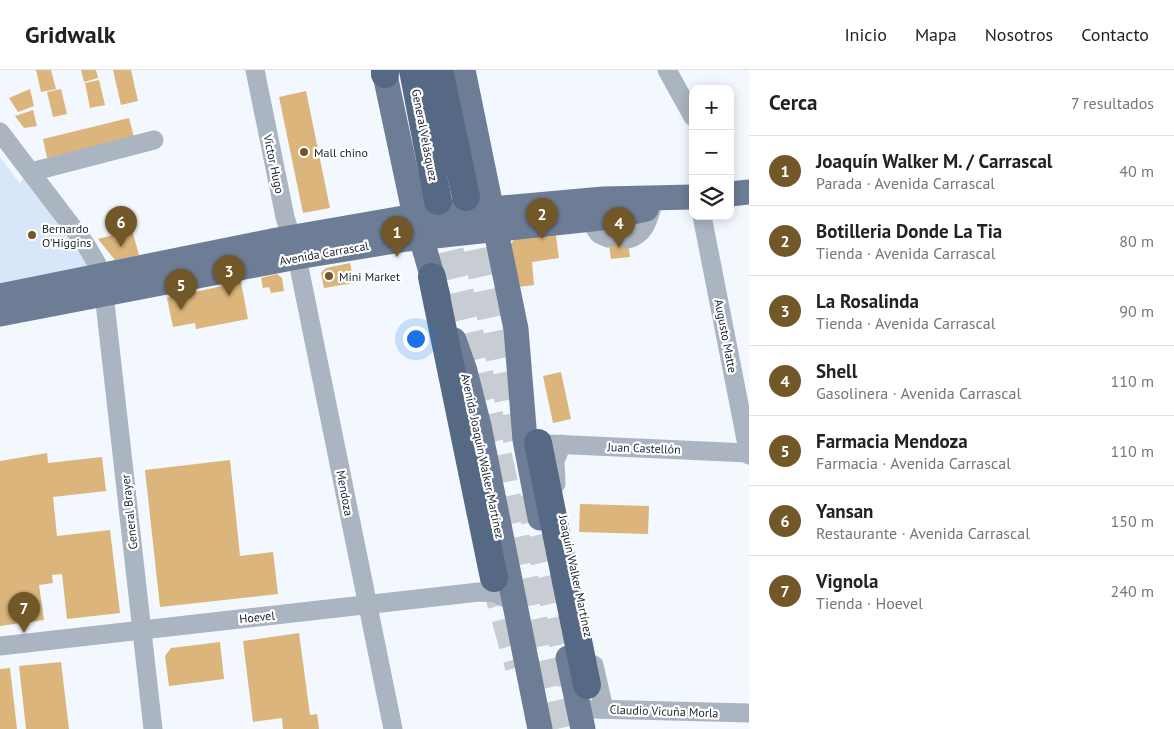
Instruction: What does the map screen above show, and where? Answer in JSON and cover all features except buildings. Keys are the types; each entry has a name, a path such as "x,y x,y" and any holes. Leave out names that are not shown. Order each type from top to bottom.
{"highway":[{"name":"General Velásquez","path":"413,70 438,201"},
{"path":"439,70 466,197"},
{"path":"432,277 494,578"},
{"path":"550,444 588,685"}],"main road":[{"path":"462,70 516,329 550,444"},
{"name":"Avenida Joaquín Walker Martínez","path":"384,71 432,277 470,390 540,729"},
{"path":"734,194 749,192"},
{"name":"Avenida Carrascal","path":"0,314 102,285 294,247 419,227 494,219 604,199 686,198"},
{"name":"Avenida Carrascal","path":"494,219 588,220 686,198"},
{"name":"Avenida Carrascal","path":"0,296 102,285"},
{"path":"516,329 528,460 581,720"}],"street":[{"name":"Víctor Hugo","path":"254,70 294,247"},
{"path":"667,70 689,110"},
{"name":"General Brayer","path":"0,132 86,245 97,264 102,285 153,729"},
{"path":"30,172 154,140"},
{"path":"628,239 634,238 647,225 652,207"},
{"path":"588,220 599,234 608,238"},
{"name":"Augusto Matte","path":"703,220 749,454"},
{"name":"Mendoza","path":"294,247 393,729"},
{"name":"Juan Castellón","path":"550,444 749,454"},
{"name":"Joaquín Walker Martínez","path":"550,444 555,461 556,483 604,708"},
{"name":"Hoevel","path":"0,646 482,592 495,593 513,601"},
{"name":"Claudio Vicuña Morla","path":"581,720 604,708 749,714"}],"shaded area":[{"path":"0,157 20,184 25,174 87,258 85,270 0,285"}],"tunnel":[{"path":"468,208 517,440"},
{"path":"440,210 491,423 557,729"},
{"path":"529,494 572,684"},
{"path":"494,578 519,667"}],"place":[{"name":"Mall chino","path":"304,152"},
{"name":"Bernardo O'Higgins","path":"32,235"},
{"name":"Botilleria Donde La Tia","path":"542,239"},
{"name":"Yansan","path":"121,247"},
{"name":"Shell","path":"619,248"},
{"name":"Joaquín Walker M. / Carrascal","path":"397,257"},
{"name":"Mini Market","path":"329,276"},
{"name":"La Rosalinda","path":"229,296"},
{"name":"Farmacia Mendoza","path":"181,310"},
{"name":"Vignola","path":"24,633"}]}
